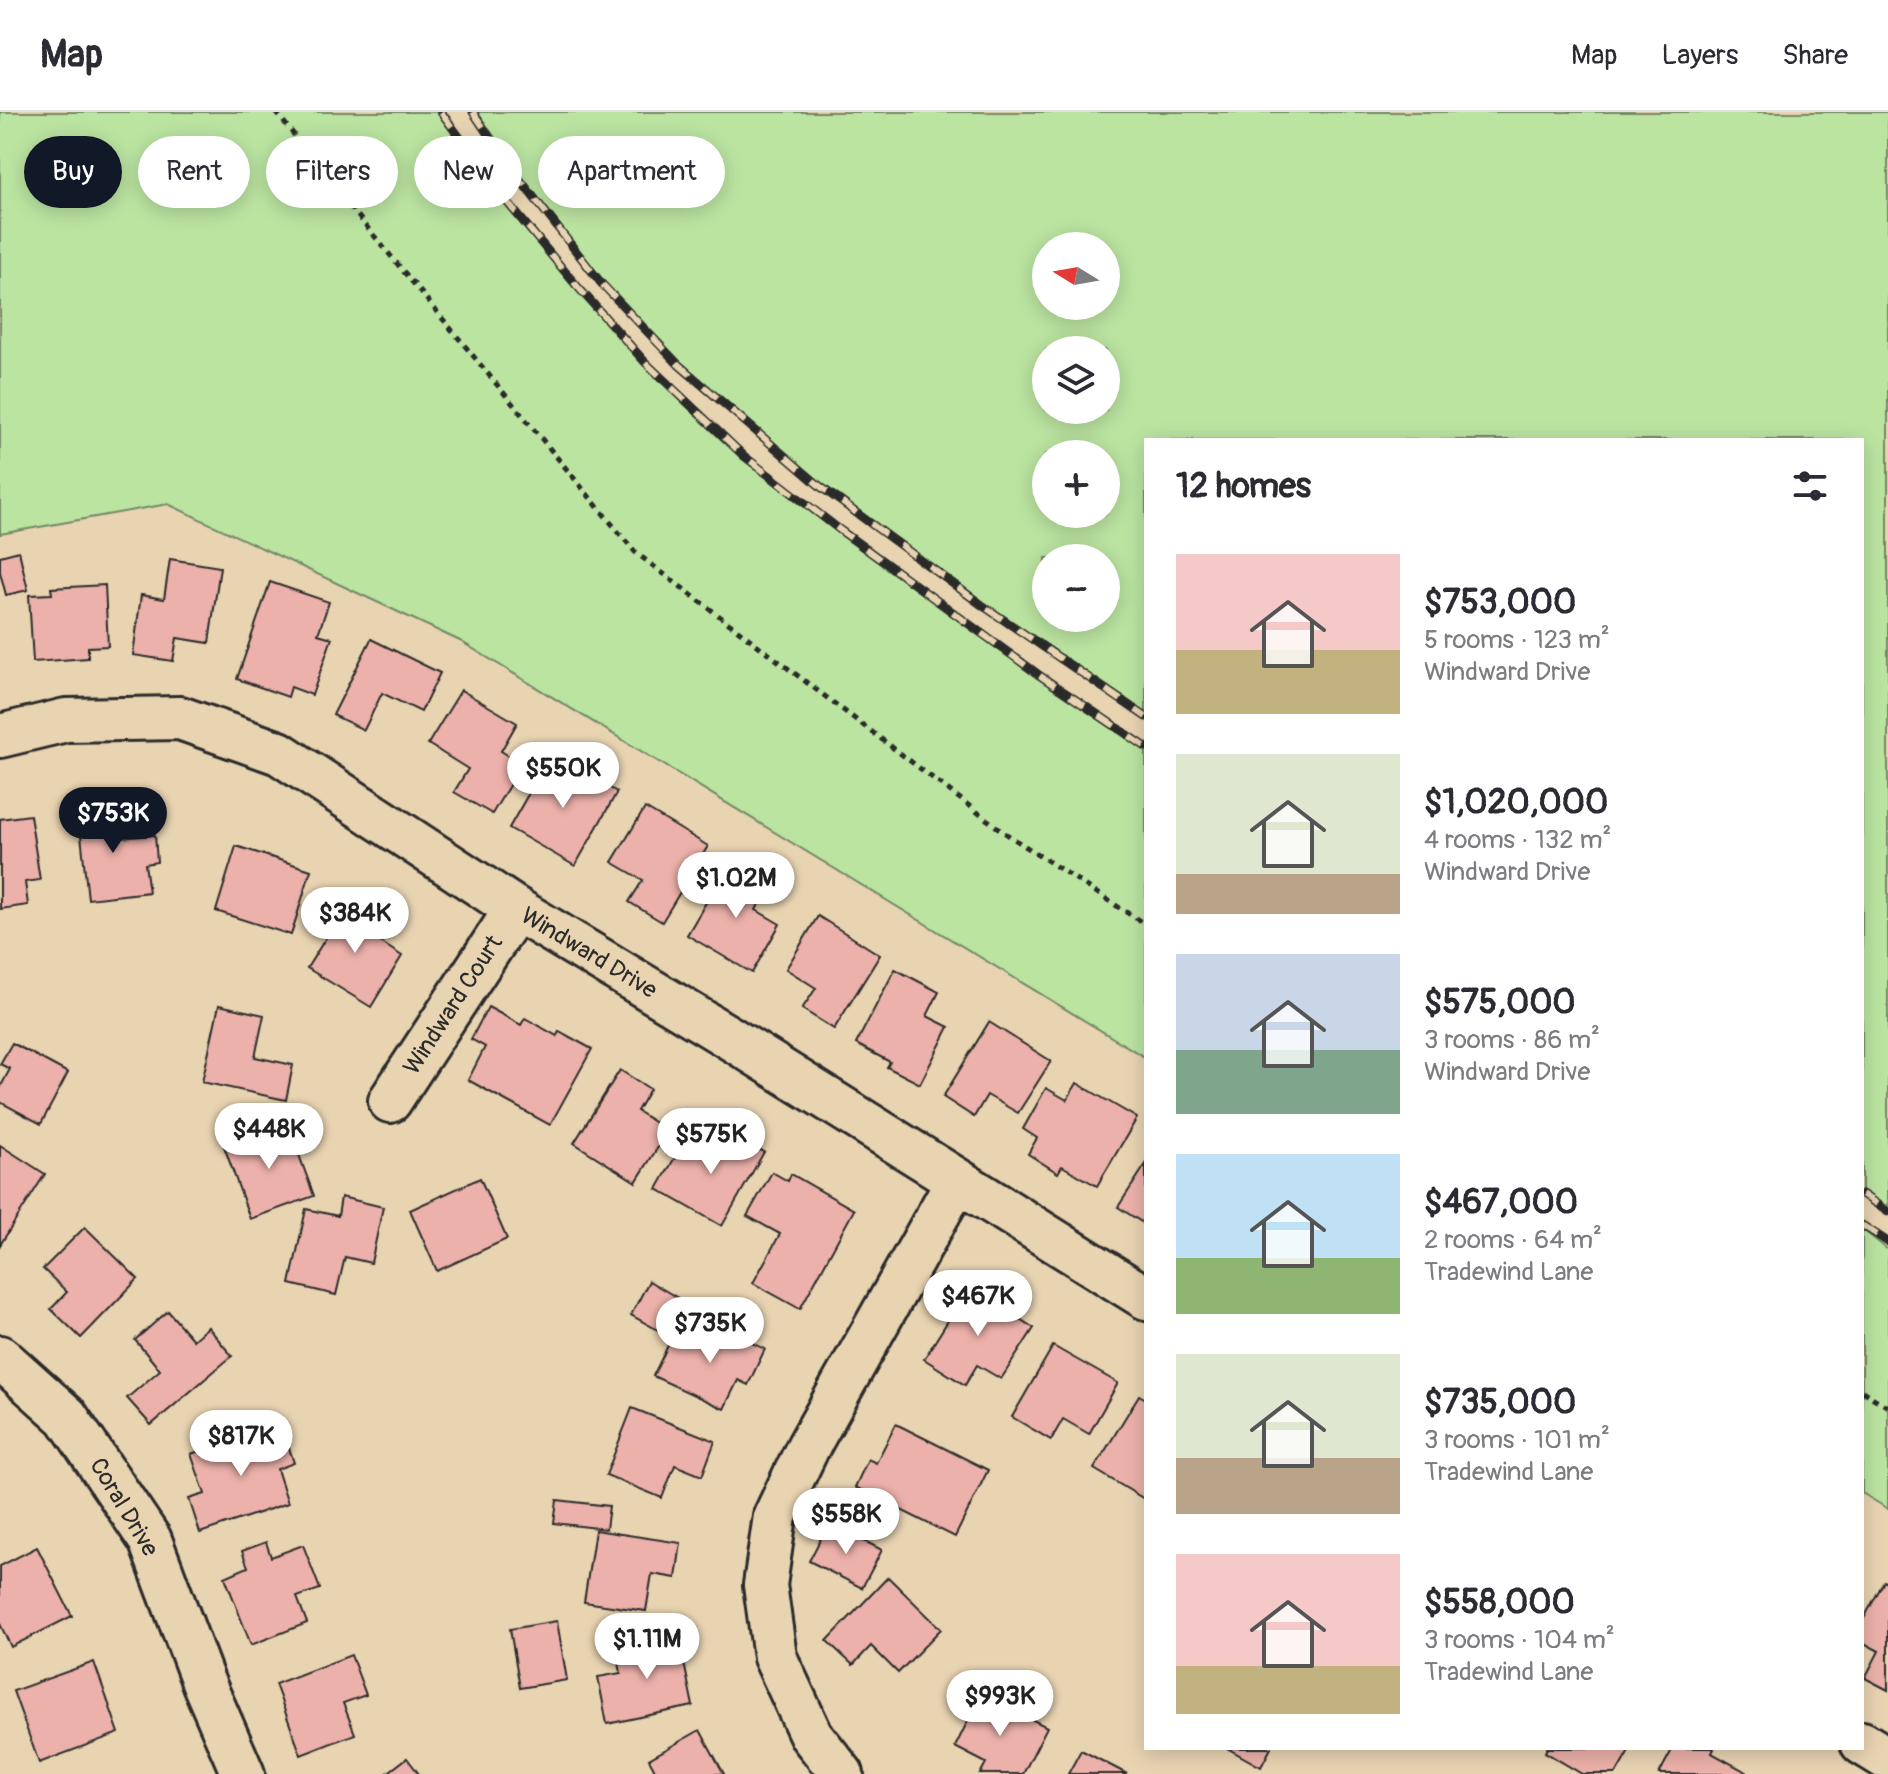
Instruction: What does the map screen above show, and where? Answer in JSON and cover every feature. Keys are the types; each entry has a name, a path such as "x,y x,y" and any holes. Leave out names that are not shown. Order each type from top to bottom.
{"street":[{"name":"Windward Drive","path":"0,736 66,720 180,718 279,753 516,909 730,1038 1144,1297"},
{"name":"Windward Court","path":"390,1101 516,909"},
{"path":"842,1774 811,1735 775,1657 765,1585 775,1516 808,1447 957,1181"},
{"name":"Coral Drive","path":"0,1357 67,1417 150,1540 204,1684 243,1774"},
{"path":"1864,1744 1888,1759"}],"path":[{"path":"276,112 635,552 1005,833 1144,924"},
{"path":"1864,1392 1888,1407"}],"green space":[{"path":"0,112 441,112 459,136 414,136 414,208 512,208 645,362 744,456 1039,675 1144,746 1144,1057 460,641 168,504 0,534"},
{"path":"473,112 1888,112 1888,1209 1864,1193 1864,438 1144,438 1144,716 982,605 821,487 679,365 601,283 542,208 725,208 725,136 538,136 538,203 522,182 522,136 489,136"},
{"path":"1864,1231 1888,1250 1888,1509 1864,1494"}],"building":[{"path":"19,551 28,590 6,595 0,572 0,556"},
{"path":"170,559 220,567 209,643 177,638 173,661 133,655 141,595 164,599"},
{"path":"270,582 329,602 318,634 332,638 312,695 291,687 288,697 237,679"},
{"path":"105,585 108,646 88,647 88,658 33,662 29,595 52,594 51,588"},
{"path":"371,639 440,673 421,712 382,693 364,730 333,715"},
{"path":"461,690 517,723 501,751 522,764 492,814 454,792 468,769 428,744"},
{"path":"551,754 617,792 575,866 509,828"},
{"path":"117,804 121,838 155,835 157,862 145,864 149,892 88,899 78,808"},
{"path":"645,808 708,846 662,922 629,902 643,880 612,862"},
{"path":"30,815 40,880 25,882 28,905 0,909 0,819"},
{"path":"236,846 311,870 291,935 216,911"},
{"path":"729,863 769,887 756,910 780,924 752,973 687,935"},
{"path":"350,899 381,919 371,936 402,956 371,1007 307,968"},
{"path":"818,916 880,955 834,1029 802,1009 816,988 786,969"},
{"path":"895,969 939,992 927,1016 949,1027 920,1084 887,1067 890,1062 856,1044"},
{"path":"219,1005 264,1015 255,1057 293,1065 286,1100 202,1082"},
{"path":"488,1007 521,1025 525,1018 557,1036 559,1031 592,1049 550,1125 468,1080 485,1047 471,1039"},
{"path":"989,1022 1051,1061 1018,1113 987,1095 974,1117 943,1097"},
{"path":"12,1043 68,1073 41,1124 0,1102 0,1088 10,1069 0,1064"},
{"path":"620,1070 650,1089 637,1111 668,1131 636,1182 574,1143"},
{"path":"1077,1083 1137,1118 1097,1186 1062,1166 1058,1173 1028,1154 1037,1138 1023,1129 1046,1088 1067,1100"},
{"path":"287,1122 314,1196 250,1219 224,1146"},
{"path":"729,1133 764,1152 722,1226 657,1189 687,1136 717,1153"},
{"path":"0,1145 45,1174 0,1245"},
{"path":"1144,1167 1144,1224 1118,1207"},
{"path":"772,1172 788,1181 791,1174 854,1210 800,1309 753,1283 780,1234 747,1216"},
{"path":"480,1178 507,1239 437,1271 410,1210"},
{"path":"341,1197 383,1207 371,1263 345,1257 336,1295 290,1284 306,1209 338,1216"},
{"path":"85,1227 138,1279 81,1338 51,1309 67,1292 43,1269"},
{"path":"649,1281 683,1301 665,1334 631,1315"},
{"path":"971,1284 993,1298 991,1301 1034,1328 1001,1379 977,1365 965,1385 924,1359"},
{"path":"168,1311 193,1340 208,1327 232,1356 151,1425 127,1398 160,1370 135,1340"},
{"path":"710,1323 765,1349 748,1385 738,1380 724,1409 653,1376 674,1333 700,1345"},
{"path":"1053,1346 1118,1383 1089,1434 1063,1419 1051,1440 1012,1417"},
{"path":"1139,1395 1144,1398 1144,1499 1094,1469"},
{"path":"632,1408 715,1441 702,1476 675,1465 662,1498 606,1475"},
{"path":"281,1424 294,1463 277,1469 288,1503 200,1533 189,1499 205,1494 191,1454"},
{"path":"896,1424 988,1470 955,1537 855,1487 868,1459 876,1463"},
{"path":"557,1500 609,1506 606,1529 554,1523"},
{"path":"829,1523 882,1550 862,1588 809,1561"},
{"path":"595,1530 681,1543 676,1578 652,1574 646,1611 584,1602"},
{"path":"266,1542 271,1557 303,1545 320,1589 297,1597 307,1623 251,1645 225,1577 248,1567 242,1551"},
{"path":"37,1547 72,1616 11,1647 0,1624 0,1566"},
{"path":"888,1577 941,1629 898,1673 871,1646 853,1665 827,1641"},
{"path":"1884,1581 1888,1583 1888,1690 1865,1678 1879,1651 1864,1643 1864,1618"},
{"path":"557,1621 567,1680 520,1688 510,1629"},
{"path":"678,1634 693,1706 607,1724 598,1677 621,1673 616,1646"},
{"path":"351,1655 366,1695 343,1703 355,1734 301,1755 275,1684"},
{"path":"94,1662 119,1733 39,1763 13,1691"},
{"path":"981,1694 1047,1727 1023,1774 980,1774 986,1763 955,1747"},
{"path":"700,1730 724,1774 657,1774 649,1759"},
{"path":"1081,1750 1127,1774 1068,1774"},
{"path":"1231,1750 1270,1750 1261,1767"},
{"path":"1630,1750 1616,1774 1582,1774 1545,1752"},
{"path":"1672,1750 1714,1750 1712,1753 1746,1772 1745,1774 1659,1774"},
{"path":"407,1758 419,1774 386,1774"}],"railway":[{"path":"441,112 507,202 577,286 645,362 744,456 1039,675 1144,746"},
{"path":"473,112 510,167 601,283 679,365 821,487 982,605 1144,716"},
{"path":"1864,1195 1888,1212"},
{"path":"1864,1226 1888,1242"}]}
